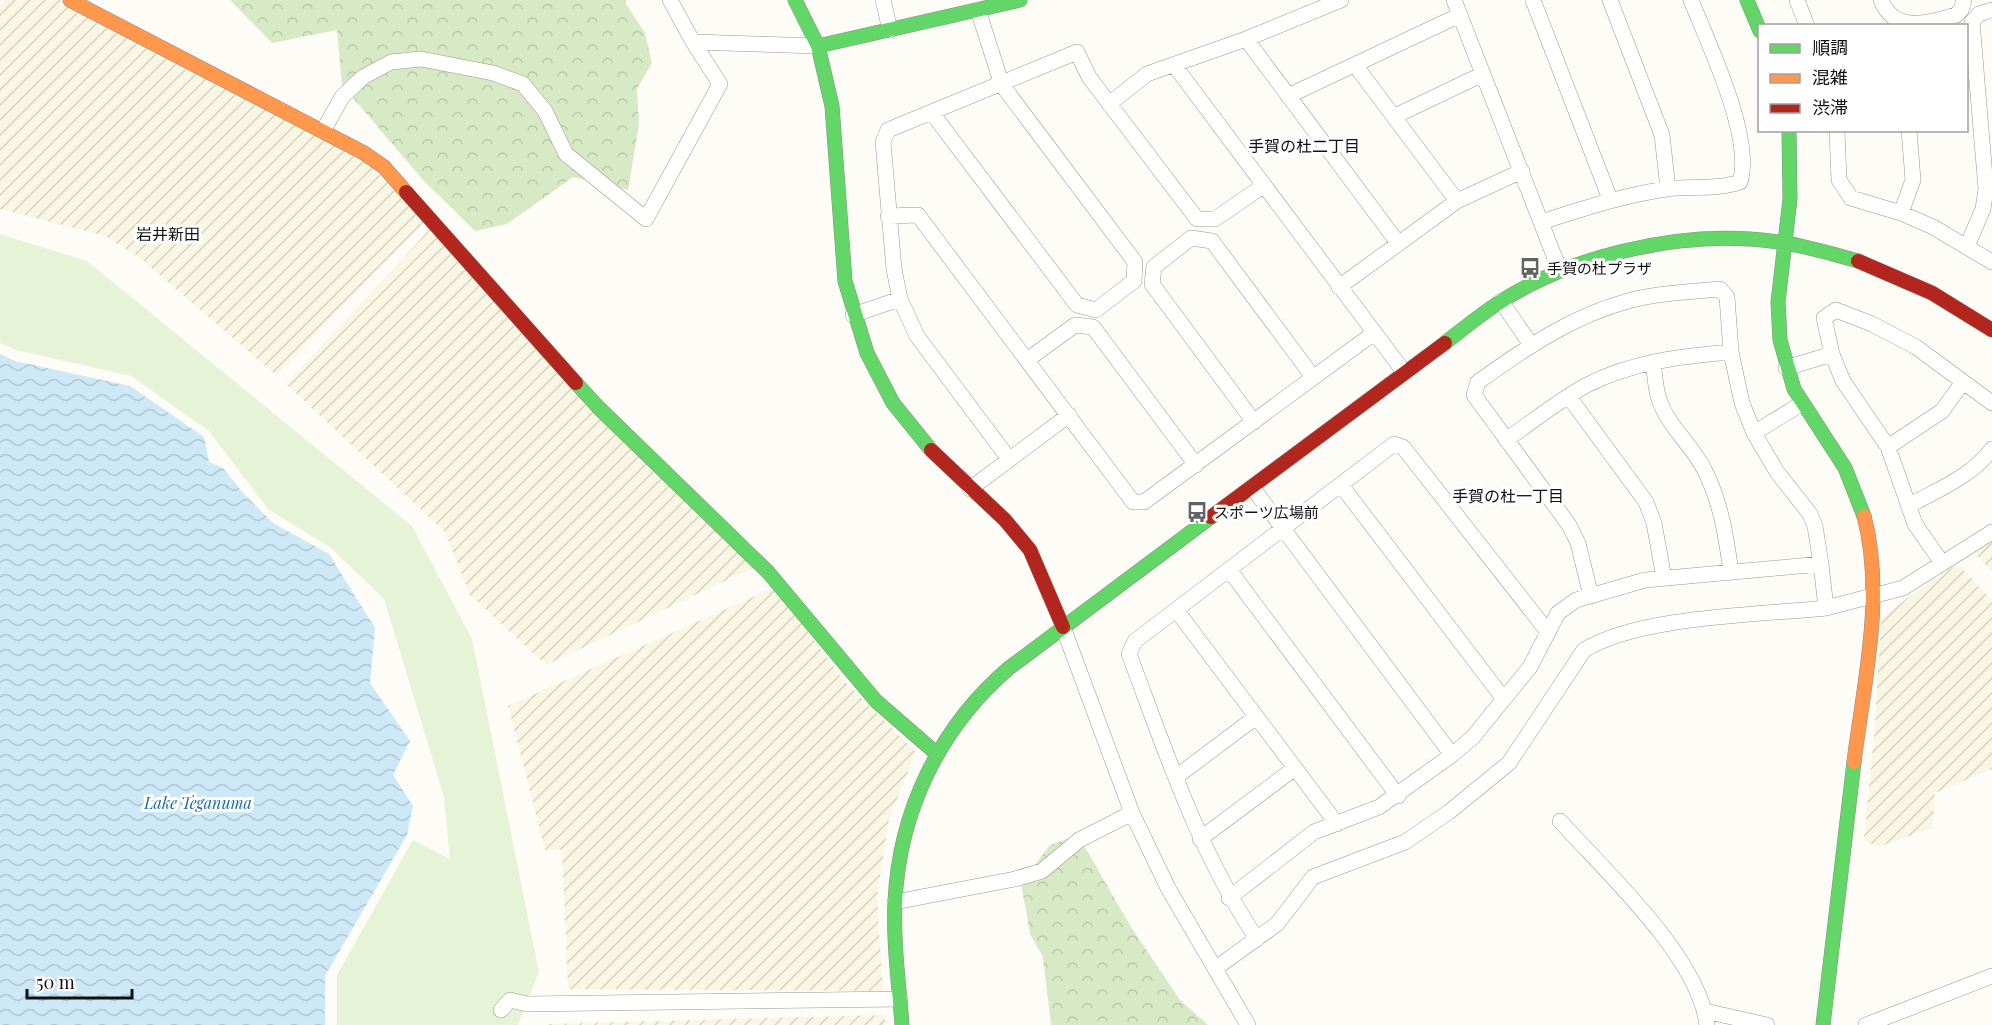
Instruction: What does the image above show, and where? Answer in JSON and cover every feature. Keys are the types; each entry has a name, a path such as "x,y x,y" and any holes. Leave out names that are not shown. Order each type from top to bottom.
{"street":[{"path":"70,0 364,153 384,167 599,408 768,572 876,701 937,754"},
{"path":"323,132 342,97 363,77 391,62 421,59 493,73 523,84 545,111 566,154 646,219 720,84 670,0"},
{"path":"795,0 818,45 832,106 842,251 854,315 867,353 892,403 933,453 1005,520 1030,550 1063,627 1132,813 1168,888 1248,1025"},
{"path":"883,0 890,30"},
{"path":"693,42 818,45 1020,0"},
{"path":"1109,104 1147,74 1246,39 1341,0"},
{"path":"1454,0 1560,271"},
{"path":"1533,0 1610,199"},
{"path":"1610,0 1662,135 1668,189"},
{"path":"1541,222 1610,199 1668,189 1728,186 1740,182 1743,173 1738,128 1732,106 1691,0"},
{"path":"1747,0 1758,26"},
{"path":"1797,0 1806,24"},
{"path":"1881,0 1890,18 1901,24 1956,15 1964,0"},
{"path":"932,113 1077,305 1096,310 1134,281 1135,262 1002,85 978,10"},
{"path":"1967,246 1983,209 1986,189 1971,22 1979,14 1992,10"},
{"path":"1288,96 1460,15"},
{"path":"1246,39 1398,243"},
{"path":"1009,459 917,336 900,299 888,216 883,142 888,130 1002,85 1077,52 1089,77 1197,219 1215,219 1263,186"},
{"path":"1174,65 1404,372"},
{"path":"1355,65 1457,201"},
{"path":"1395,116 1483,74"},
{"path":"1789,132 1792,171 1787,242 1778,305 1779,337 1786,368 1801,404 1832,446 1859,499 1875,571 1874,596 1823,1025"},
{"path":"1837,132 1839,180 1851,198 1901,213 1967,246 1992,262"},
{"path":"1901,213 1913,180 1908,132"},
{"path":"1339,287 1457,201 1522,171"},
{"path":"888,216 918,215 1133,502 1144,502 1374,333"},
{"path":"902,1025 895,902 899,860 909,815 937,754 964,716 1001,675 1063,627 1501,301 1560,271 1618,252 1665,242 1749,237 1831,251 1876,265 1928,290 1992,330"},
{"path":"1254,422 1152,284 1154,267 1191,238 1212,241 1313,377"},
{"path":"1591,596 1578,543 1569,525 1474,396 1475,389 1478,382 1531,345 1579,319 1627,301 1667,294 1720,289 1727,297 1731,352 1739,392 1754,433 1777,472 1810,514 1815,526 1826,609"},
{"path":"854,315 900,299"},
{"path":"1501,301 1531,345"},
{"path":"1942,563 1915,524 1888,447 1843,381 1832,354 1824,318 1836,310 1872,324 1916,347 1992,403"},
{"path":"1027,360 1075,325 1093,327 1196,465"},
{"path":"1506,440 1569,397 1603,378 1653,362 1731,352"},
{"path":"1786,368 1832,354"},
{"path":"1653,362 1659,399 1666,414 1703,466 1715,493 1723,521 1731,572"},
{"path":"1888,447 1942,411 1963,382"},
{"path":"1569,397 1646,502 1654,523 1664,578"},
{"path":"1754,433 1801,404"},
{"path":"970,489 1069,415"},
{"path":"1257,939 1230,898 1200,839 1129,654 1135,641 1394,444 1403,447 1548,632"},
{"path":"1910,505 1965,475 1982,462 1992,449"},
{"path":"1341,485 1503,698"},
{"path":"1252,487 1452,755"},
{"path":"1216,968 1277,924 1313,877 1405,842 1449,812 1509,763 1584,650 1603,639 1660,625 1826,609 1904,588 1992,532"},
{"path":"1230,898 1314,832 1379,807 1398,796 1452,755 1473,736 1530,668 1558,613 1576,600 1645,580 1821,564"},
{"path":"1230,571 1398,796"},
{"path":"1177,611 1337,825"},
{"path":"1176,777 1256,717"},
{"path":"1200,839 1295,768"},
{"path":"895,902 1015,879 1042,871 1079,840 1132,813"},
{"path":"1560,821 1674,948 1693,981 1706,1018 1767,1025"},
{"path":"1866,1025 1992,976"},
{"path":"501,1010 510,1000 526,1004 900,999"}],"shaded area":[{"path":"4,0 60,0 374,167 424,222 276,375 140,258 105,236 0,209 0,6"},
{"path":"431,228 761,564 546,665 470,595 445,532 286,384"},
{"path":"1992,542 1992,571 1974,553"},
{"path":"1958,564 1992,600 1992,769 1935,793 1932,828 1878,847 1864,840 1875,725 1881,619 1911,595"},
{"path":"775,587 844,681 916,752 889,819 877,896 883,991 568,989 562,850 545,850 508,706"},
{"path":"885,1015 885,1025 548,1025 548,1024"}],"green space":[{"path":"230,0 626,0 626,4 645,33 652,63 637,89 639,124 628,190 573,177 507,224 475,231 423,180 342,85 337,30 272,43"},
{"path":"0,234 87,261 412,526 472,639 539,972 518,1025 337,1025 337,975 413,840 450,859 444,797 384,599 331,548 268,509 209,431 131,376 16,350 0,343"},
{"path":"1078,835 1131,927 1180,1000 1208,1025 1051,1025 1043,957 1030,934 1021,883 1050,845"}],"water":[{"name":"Lake Teganuma","path":"0,354 15,361 130,386 204,437 209,462 223,468 243,493 273,523 329,554 375,628 370,683 410,741 393,775 413,806 407,835 325,976 325,1025 0,1025"}],"traffic: fast":[{"path":"795,0 818,46 832,106 845,281 867,353 893,403 931,450"},
{"path":"818,46 1020,0"},
{"path":"1747,0 1758,26"},
{"path":"1789,132 1790,199 1778,302 1780,340 1794,389 1845,468 1864,516"},
{"path":"1445,343 1493,307 1557,272 1621,252 1654,245 1719,238 1764,240 1818,250 1858,261"},
{"path":"576,383 768,572 876,701 937,754"},
{"path":"902,1025 895,933 898,868 915,804 944,744 984,691 1009,668 1211,517"},
{"path":"1823,1025 1854,762"}],"traffic: slow":[{"path":"70,0 364,153 384,167 406,192"},
{"path":"1854,762 1871,639 1873,608 1870,546 1864,516"}],"traffic: jam":[{"path":"406,192 576,383"},
{"path":"1858,261 1932,293 1992,330"},
{"path":"1211,517 1445,343"},
{"path":"931,450 1005,520 1030,550 1063,627"}],"place":[{"name":"手賀の杜プラザ","path":"1530,268"},
{"name":"スポーツ広場前","path":"1197,512"}],"district":[{"name":"手賀の杜二丁目","path":"1304,145"},
{"name":"岩井新田","path":"168,233"},
{"name":"手賀の杜一丁目","path":"1508,495"}]}
